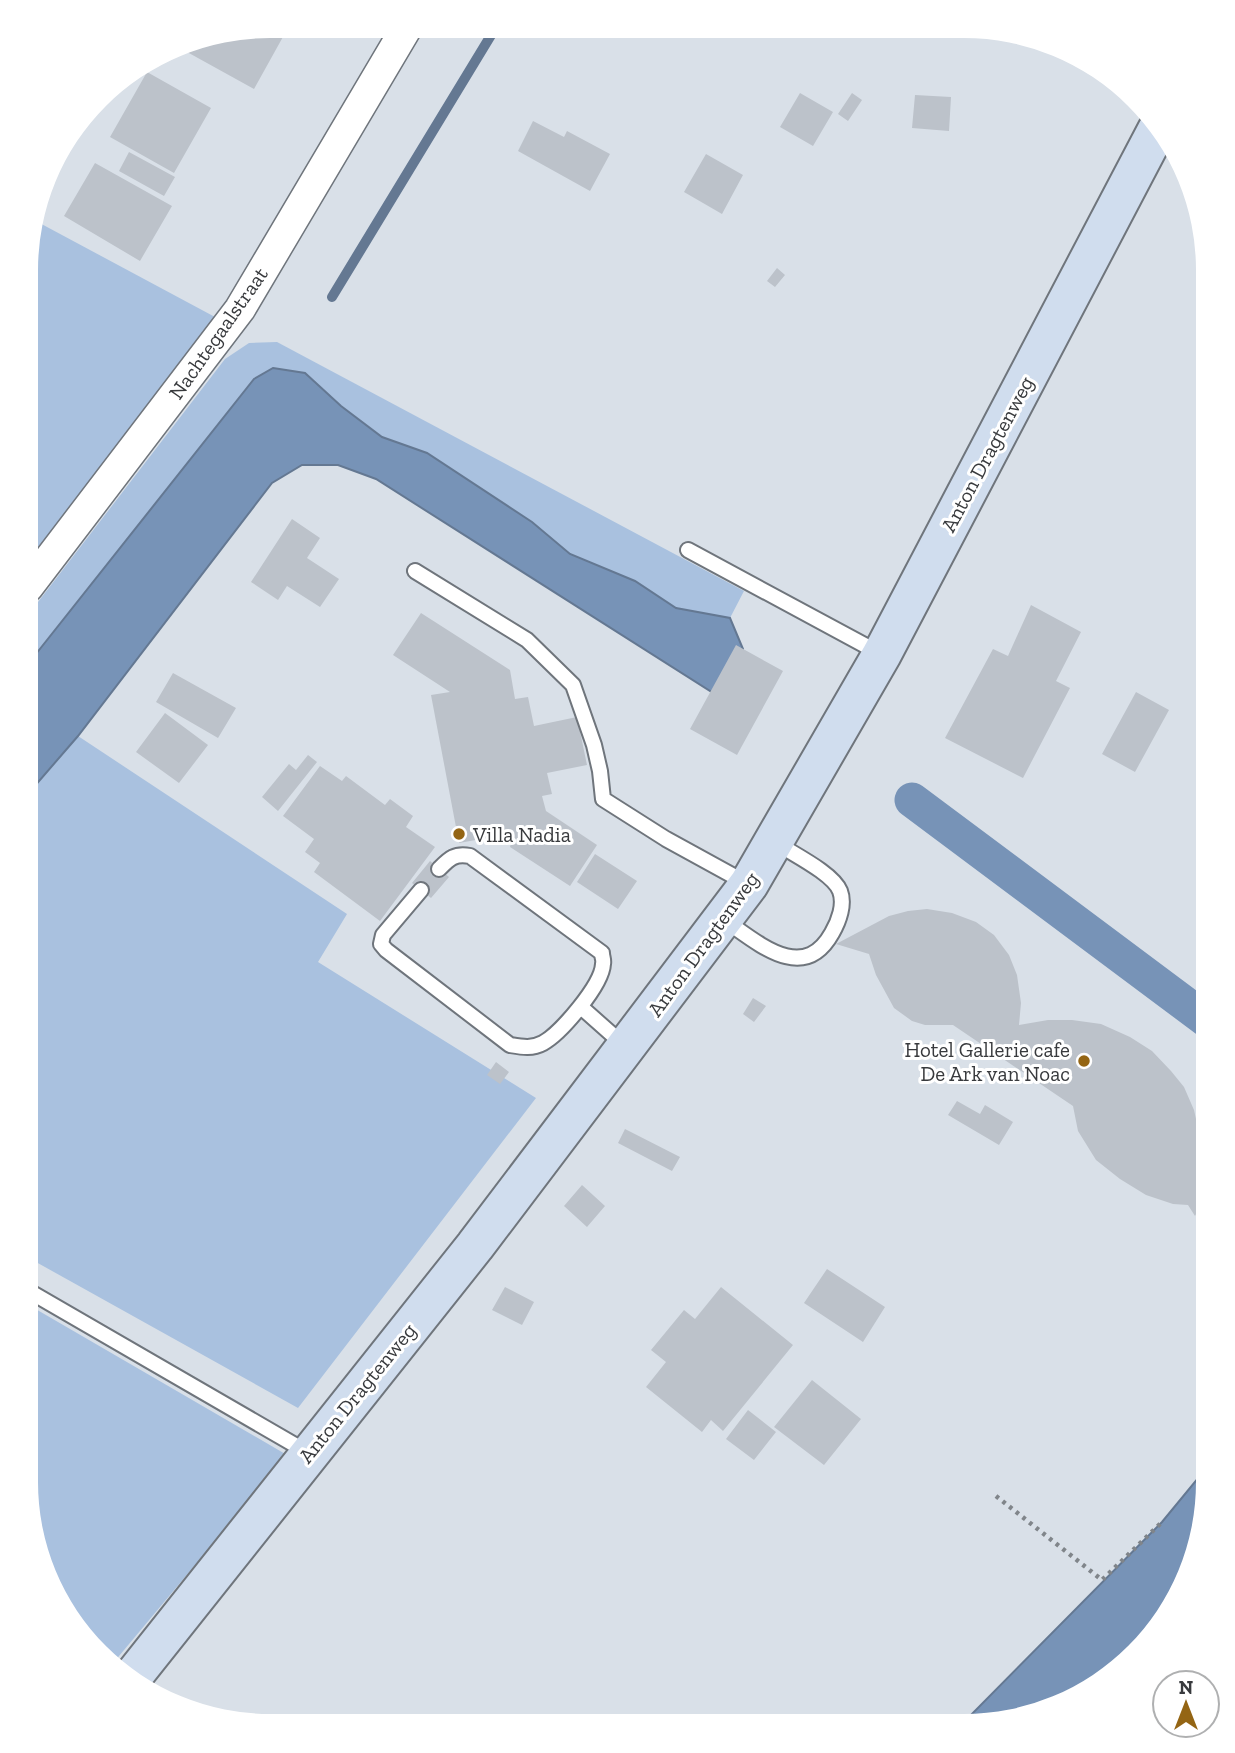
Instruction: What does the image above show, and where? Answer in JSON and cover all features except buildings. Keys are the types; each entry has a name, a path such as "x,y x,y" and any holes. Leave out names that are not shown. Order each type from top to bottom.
{"main road":[{"name":"Anton Dragtenweg","path":"137,1672 475,1246 749,884 881,654 1154,136"}],"street":[{"name":"Nachtegaalstraat","path":"38,574 240,309 400,38"}],"lane":[{"path":"688,550 881,654"},
{"path":"415,571 527,640 573,685 594,745 603,799 666,839 749,884"},
{"path":"723,919 762,946 792,959 818,951 827,942 837,924 842,905 840,890 830,878 774,842"},
{"path":"421,890 383,935 382,944 386,950 510,1045 527,1048 542,1044 567,1024 600,975 604,964 602,953 470,856 459,854 450,857 439,869"},
{"path":"580,1007 626,1046"},
{"path":"38,1296 309,1453"}],"path":[{"path":"996,1496 1102,1580 1162,1522"}],"shaded area":[{"path":"43,225 215,317 170,383 38,551 38,270"},
{"path":"277,342 744,591 730,618 676,608 635,581 570,554 532,522 427,453 382,437 341,406 305,373 254,379 38,651 38,602 225,359 249,343"},
{"path":"273,368 305,373 341,406 382,437 427,453 532,522 570,554 635,581 676,608 730,618 743,649 718,696 376,479 338,465 302,465 272,483 78,736 38,782 38,651 254,379"},
{"path":"78,736 347,914 318,962 536,1098 298,1408 38,1263 38,782"},
{"path":"38,1310 287,1455 118,1658 96,1636 62,1585 43,1528 38,1483"},
{"path":"1196,1481 1192,1528 1184,1557 1173,1585 1139,1636 1118,1657 1067,1691 1025,1707 995,1713 972,1714 1162,1522"}],"waterway":[{"path":"332,297 489,38"},
{"path":"912,800 1196,1012"}],"place":[{"name":"Villa Nadia","path":"459,834"},
{"name":"Hotel Gallerie cafe De Ark van Noac","path":"1084,1061"}]}
